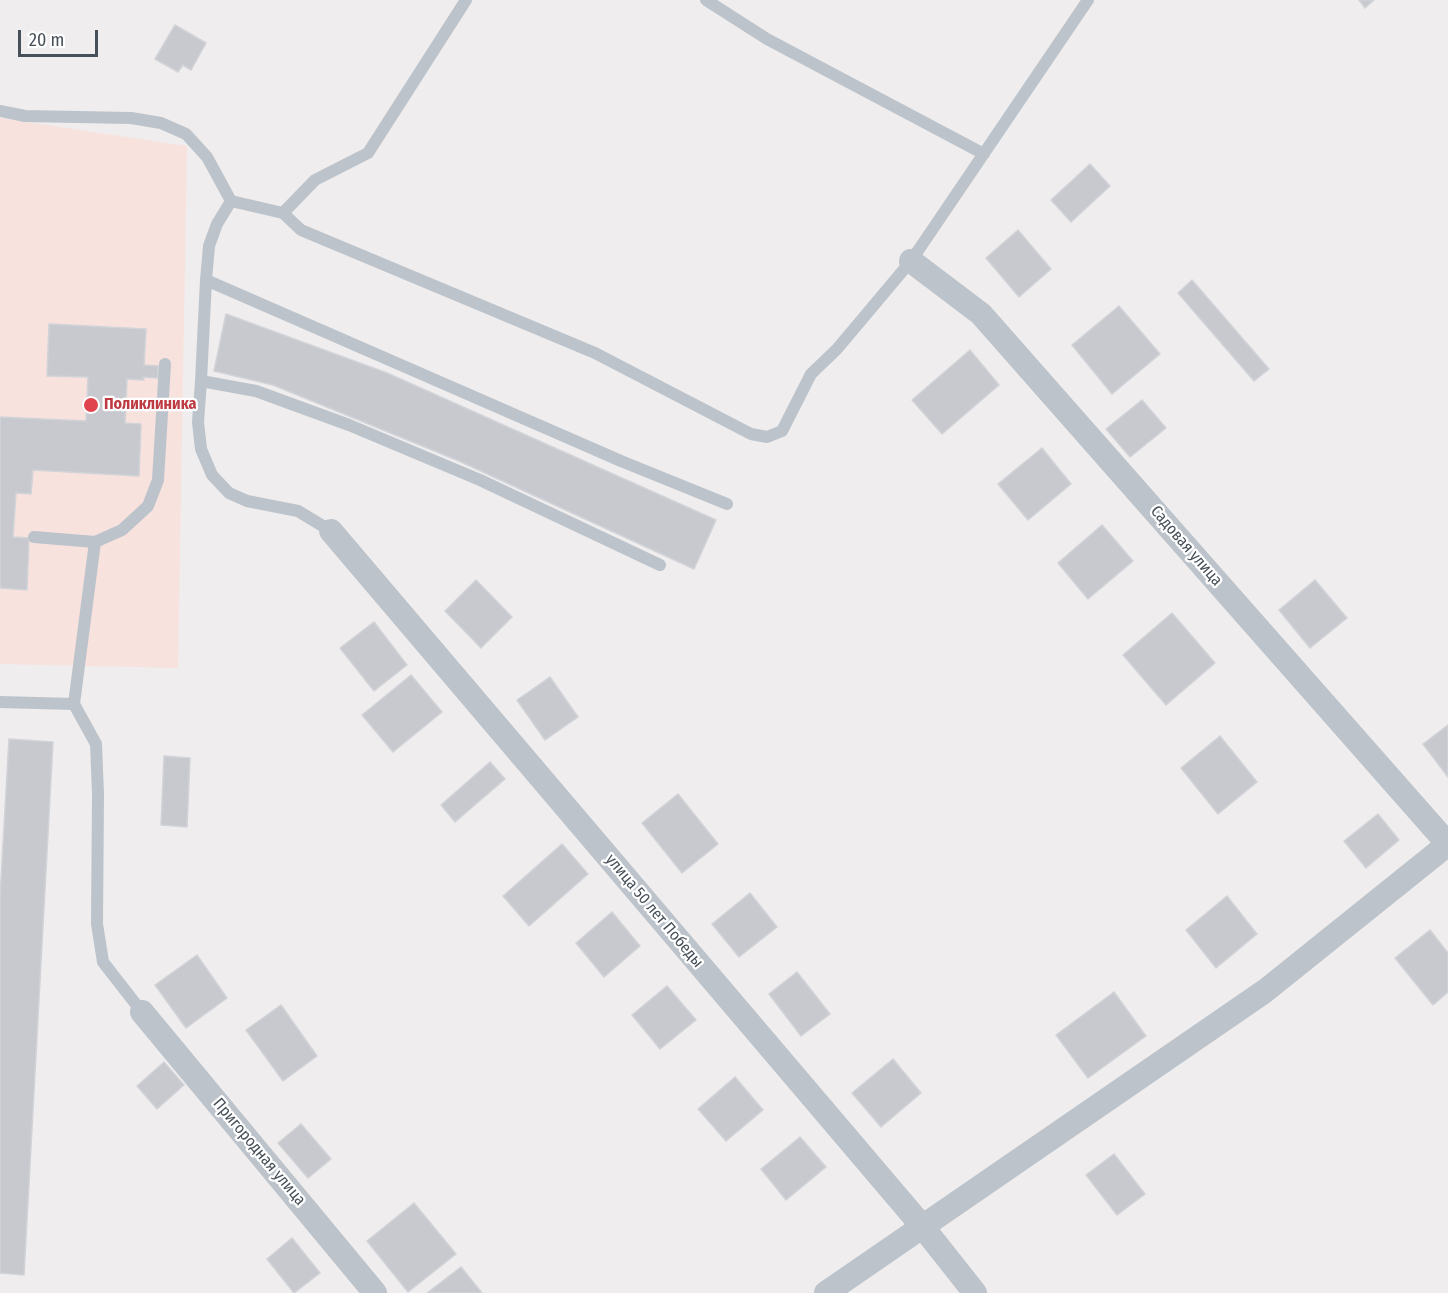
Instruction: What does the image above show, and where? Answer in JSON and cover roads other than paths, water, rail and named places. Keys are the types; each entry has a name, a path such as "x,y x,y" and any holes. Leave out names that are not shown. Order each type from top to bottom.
{"street":[{"name":"Садовая улица","path":"911,261 981,314 1448,844"},
{"name":"улица 50 лет Победы","path":"331,531 922,1226 975,1293"},
{"path":"826,1293 1265,991 1448,844"},
{"name":"Пригородная улица","path":"142,1012 375,1293"}],"lane":[{"path":"283,213 315,180 368,153 466,0"},
{"path":"706,0 767,39 984,154"},
{"path":"0,111 25,116 131,118 161,123 186,134 207,157 231,201 283,213 301,230 595,353 751,434 767,437 782,431 811,374 837,349 911,261 1088,0"},
{"path":"231,201 217,224 209,246 198,422 201,449 212,475 229,493 247,501 298,511 331,531"},
{"path":"206,280 621,461 727,504"},
{"path":"34,537 95,542 122,530 148,506 159,480 165,364"},
{"path":"201,381 256,392 349,425 480,480 660,565"},
{"path":"95,542 74,704 96,744 97,924 103,962 142,1012"},
{"path":"0,702 74,704"}],"place":[{"name":"Поликлиника","path":"91,405"}]}
